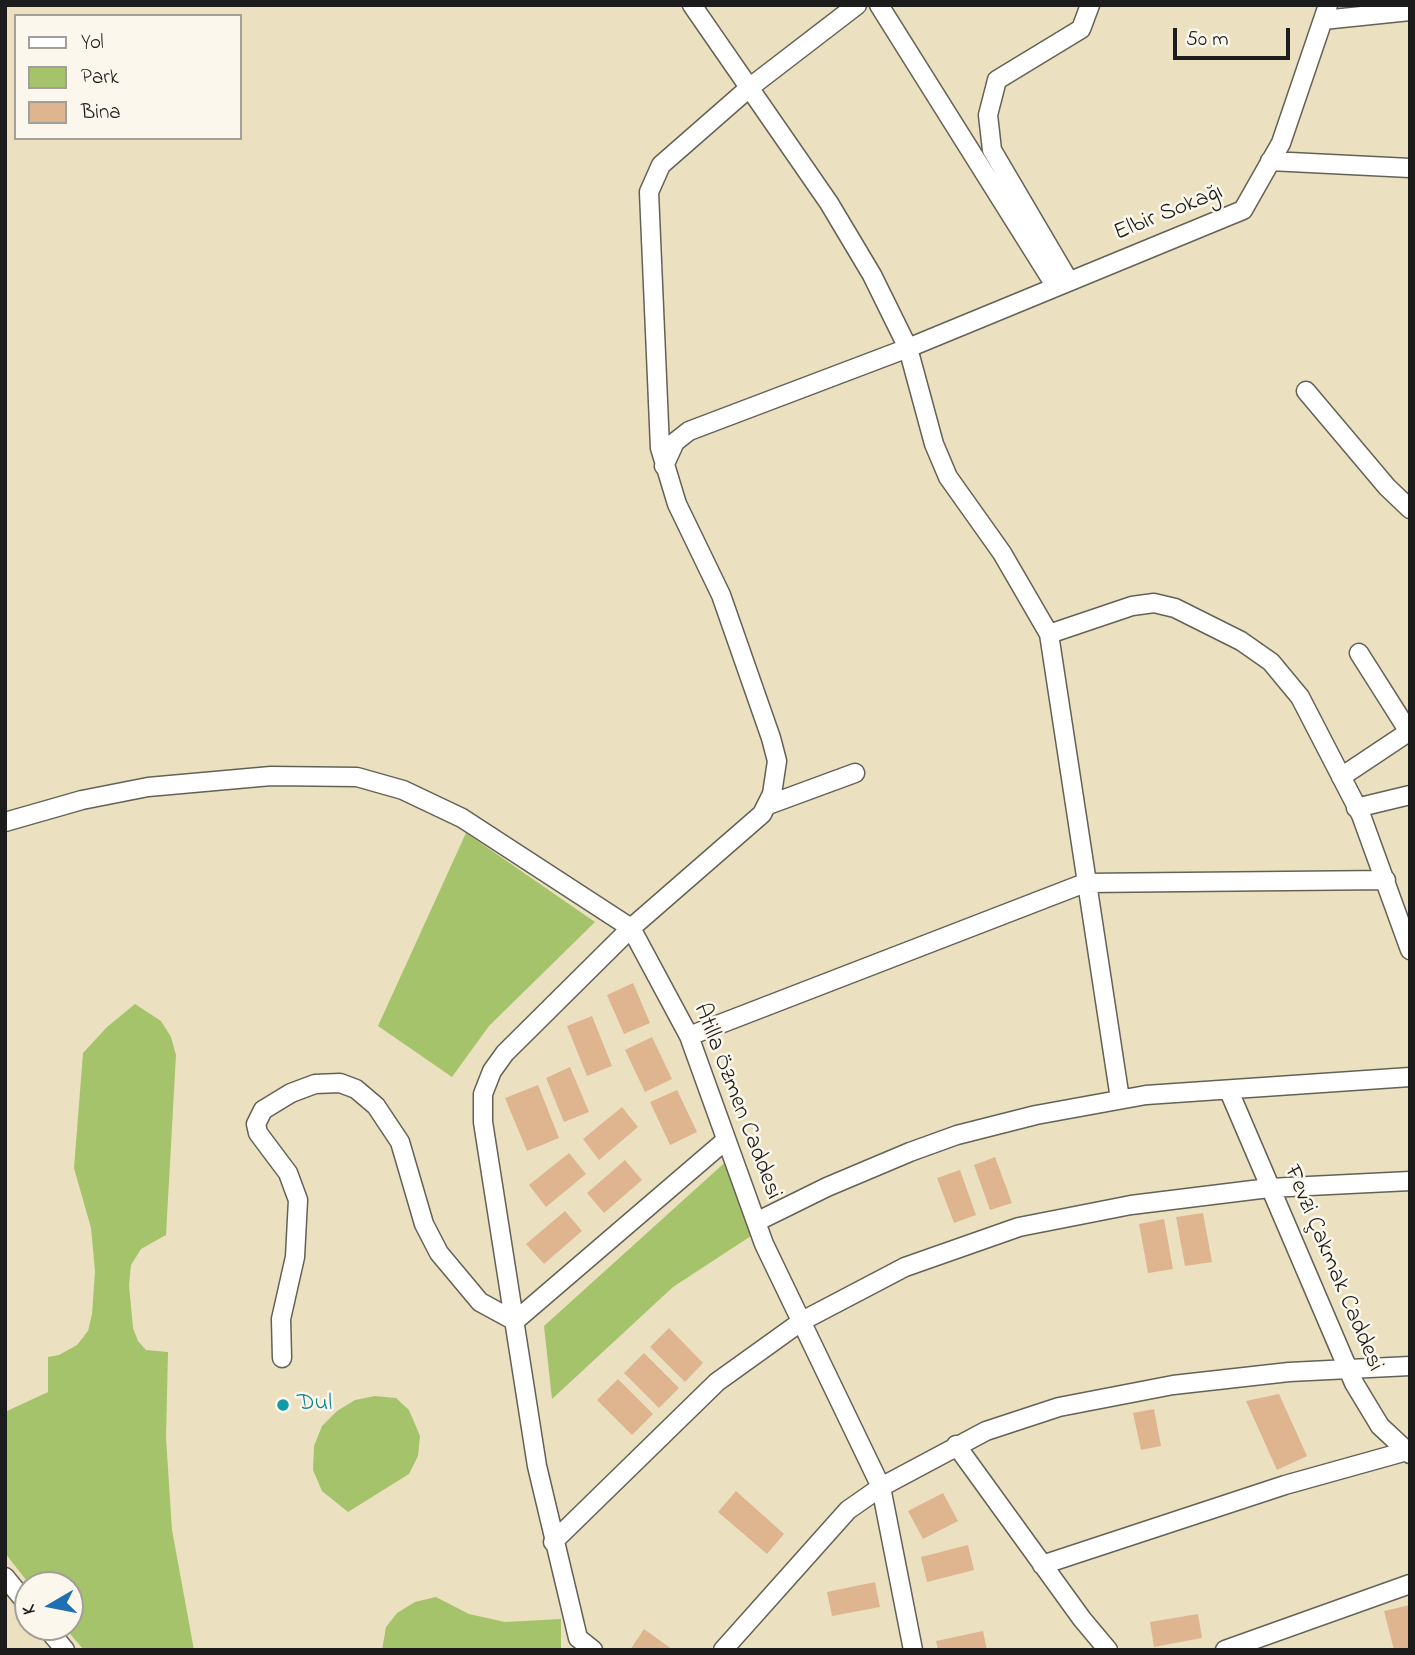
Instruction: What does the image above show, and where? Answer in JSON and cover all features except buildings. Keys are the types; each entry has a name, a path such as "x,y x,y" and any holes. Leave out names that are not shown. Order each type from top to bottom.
{"street":[{"path":"692,5 852,239 908,348 934,444 948,477 1002,553 1049,634 1120,1099"},
{"path":"592,1649 578,1638 553,1542 527,1409 483,1122 487,1081 505,1053 631,928 762,814 768,804 777,773 775,749 721,595 677,504 664,466 658,430 649,192 661,164 749,88 857,5"},
{"path":"879,5 1063,284"},
{"path":"1063,284 992,150 988,115 997,80 1081,29 1090,5"},
{"path":"1326,13 1410,11"},
{"name":"Elbir Sokağı","path":"664,466 675,442 689,431 908,348 1243,211 1281,143 1326,13"},
{"path":"1270,161 1410,168"},
{"path":"1307,391 1387,487 1410,509"},
{"path":"1049,634 1143,603 1175,608 1241,641 1282,673 1300,697 1356,807 1386,880 1410,950"},
{"path":"1341,777 1409,732 1360,653"},
{"path":"768,804 855,772"},
{"name":"Atilla Özmen Caddesi","path":"5,822 103,795 148,786 271,776 356,777 403,790 462,818 631,928 689,1036 756,1223 881,1487 910,1647"},
{"path":"1356,807 1410,795"},
{"path":"689,1036 1085,883 1386,880"},
{"path":"756,1223 827,1187 933,1143 1009,1121 1120,1099 1410,1077"},
{"path":"282,1358 281,1320 295,1257 298,1200 288,1173 258,1133 256,1124 263,1110 291,1093 315,1084 349,1086 382,1112 400,1142 424,1224 439,1253 480,1302 515,1321"},
{"name":"Fevzi Çakmak Caddesi","path":"1229,1091 1269,1188 1369,1411 1408,1453"},
{"path":"515,1321 726,1140"},
{"path":"553,1542 717,1382 802,1321 905,1267 1018,1227 1131,1205 1269,1188 1410,1181"},
{"path":"723,1650 848,1510 881,1487 956,1445 1011,1421 1093,1400 1231,1378 1348,1368 1410,1366"},
{"path":"956,1445 1108,1650"},
{"path":"1042,1564 1285,1485 1408,1453"},
{"path":"1225,1650 1410,1584"}],"green space":[{"path":"466,833 595,922 489,1026 452,1077 378,1026"},
{"path":"135,1004 161,1021 171,1037 176,1055 166,1235 141,1249 131,1265 129,1285 133,1328 138,1341 146,1350 168,1352 166,1438 172,1530 194,1650 84,1650 76,1641 84,1641 84,1571 19,1571 5,1553 5,1412 48,1392 48,1357 59,1355 77,1345 88,1331 92,1314 95,1271 91,1228 74,1168 83,1053 107,1027"},
{"path":"731,1157 754,1234 673,1287 552,1399 544,1326"},
{"path":"375,1396 396,1398 409,1410 420,1436 418,1456 409,1474 348,1512 322,1491 313,1470 314,1446 322,1426 337,1411 355,1400"},
{"path":"436,1597 469,1614 505,1622 561,1619 561,1650 382,1650 386,1627 397,1613 415,1602"}],"place":[{"name":"Dul","path":"283,1405"}]}
